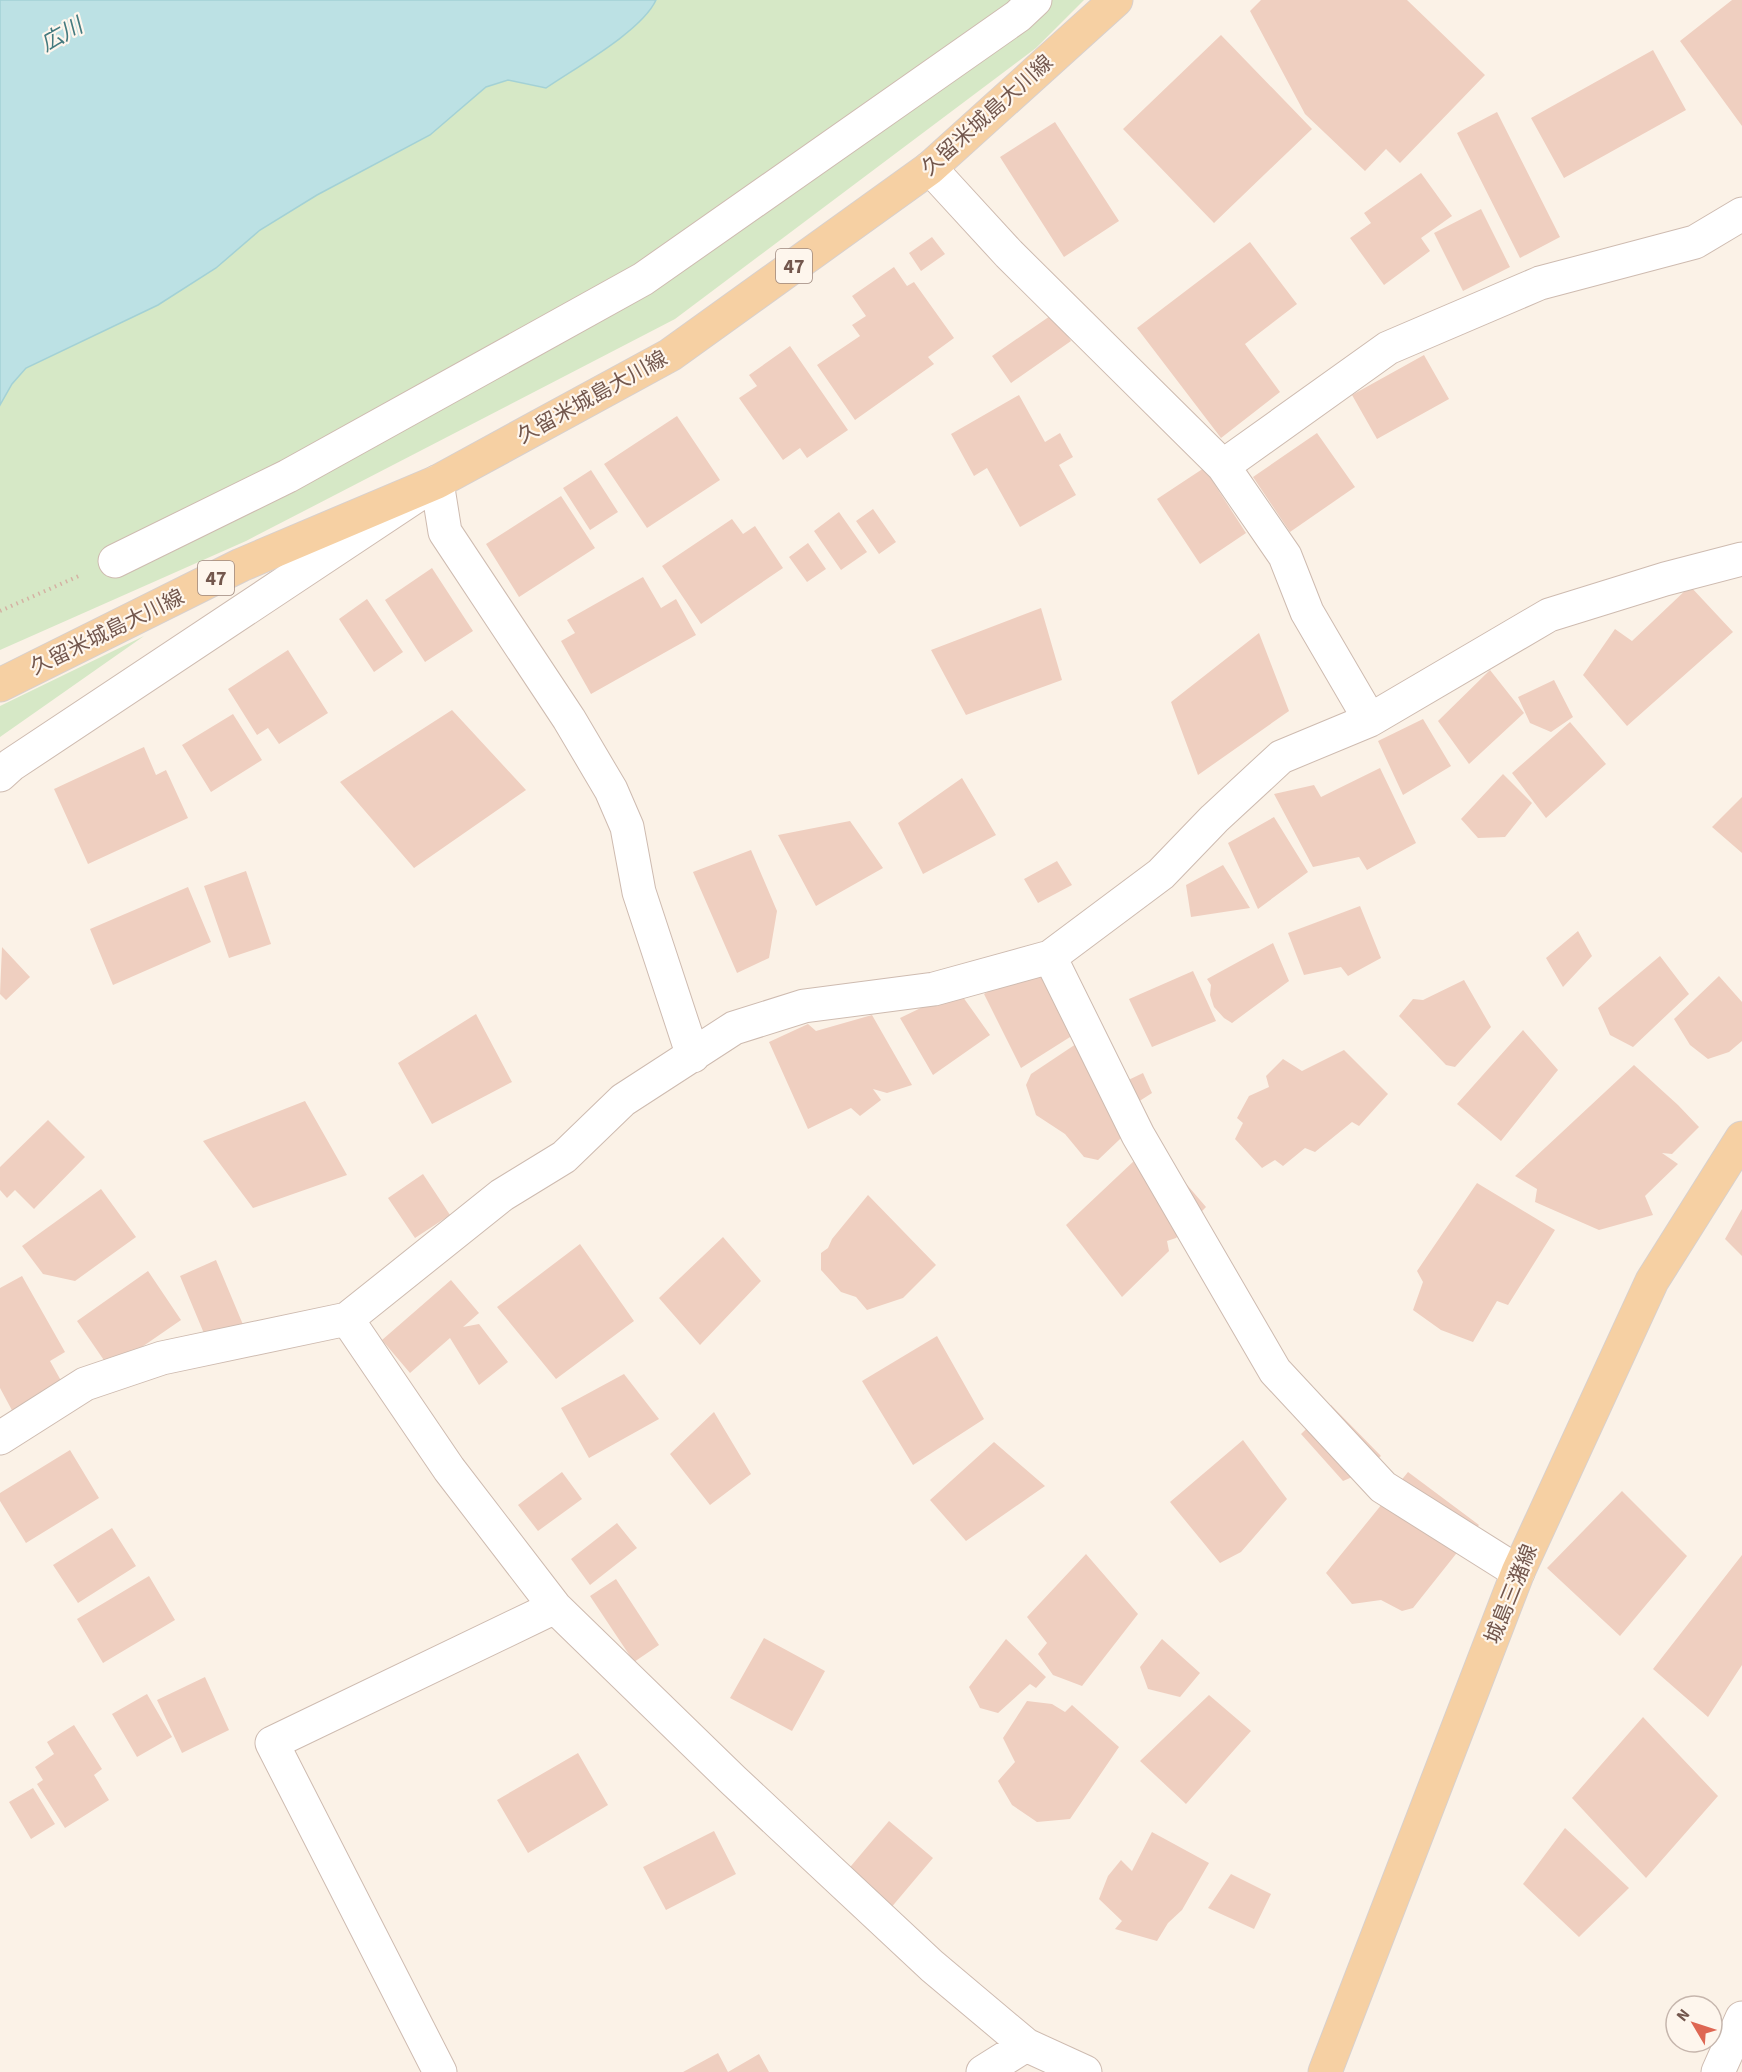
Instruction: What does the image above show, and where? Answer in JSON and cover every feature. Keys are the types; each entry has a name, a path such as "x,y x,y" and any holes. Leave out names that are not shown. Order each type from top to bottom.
{"main road":[{"name":"久留米城島大川線","path":"0,685 241,565 437,482 670,355 930,168 1116,0"},
{"name":"城島三潴線","path":"1325,2072 1518,1572 1652,1281 1742,1137"}],"street":[{"path":"115,561 288,476 643,279 1018,16 1035,0"},
{"path":"930,168 1009,254 1223,466 1285,556 1307,612 1370,720"},
{"path":"1223,466 1388,348 1540,283 1695,242 1742,214"},
{"path":"0,775 11,765 437,482 445,532 569,719 611,790 627,827 639,892 693,1056"},
{"path":"0,1438 85,1384 162,1358 347,1318 502,1195 564,1157 623,1100 734,1028 804,1006 934,989 1050,957 1161,874 1214,819 1281,757 1370,720 1550,615 1665,579 1742,560"},
{"path":"1050,957 1138,1135 1275,1371 1383,1487 1518,1572"},
{"path":"347,1318 448,1469 555,1607 733,1780 932,1966 1026,2045 1085,2072"},
{"path":"440,2072 272,1743 555,1607"},
{"path":"1718,2072 1741,2022"},
{"path":"983,2072 1026,2045"}],"path":[{"path":"0,611 115,561"}],"green space":[{"path":"656,0 1084,0 1036,48 675,319 246,541 0,650 0,405 12,384 26,368 158,305 216,268 260,230 317,195 430,135 486,87 508,80 546,88 623,36 648,12"},
{"path":"144,636 0,737 0,706"}],"water":[{"name":"広川","path":"0,0 656,0 637,24 623,36 546,88 508,80 486,87 430,135 317,195 260,230 216,268 158,305 26,368 12,384 0,405"}],"building":[{"path":"1261,0 1407,0 1485,75 1400,163 1386,149 1365,171 1305,114 1250,11"},
{"path":"1732,0 1742,0 1742,126 1680,41"},
{"path":"1221,35 1312,129 1214,223 1123,129"},
{"path":"1653,50 1686,110 1564,178 1531,118"},
{"path":"1497,112 1560,237 1520,258 1457,133"},
{"path":"1055,122 1119,221 1064,257 1000,157"},
{"path":"1421,173 1452,216 1421,238 1430,251 1384,285 1350,238 1371,223 1364,213"},
{"path":"1481,209 1510,267 1463,291 1434,233"},
{"path":"932,237 945,254 921,271 909,253"},
{"path":"1250,242 1297,304 1245,344 1280,392 1221,438 1137,328"},
{"path":"894,267 907,286 914,282 954,338 928,357 934,364 855,420 817,365 860,336 852,325 866,316 852,296"},
{"path":"1053,314 1071,341 1011,383 992,356"},
{"path":"790,346 848,430 807,458 800,448 783,460 739,398 757,386 749,375"},
{"path":"1424,355 1449,399 1377,439 1352,395"},
{"path":"1019,395 1045,442 1060,433 1073,457 1059,465 1076,495 1020,527 987,468 974,476 951,434"},
{"path":"677,416 720,480 647,528 604,464"},
{"path":"1317,433 1355,487 1290,532 1253,477"},
{"path":"1204,468 1246,533 1200,564 1157,499"},
{"path":"591,470 618,512 590,530 563,488"},
{"path":"561,496 595,548 519,597 486,544"},
{"path":"873,509 896,542 879,554 856,521"},
{"path":"839,512 867,552 841,570 814,531"},
{"path":"732,519 743,534 755,526 783,568 701,624 662,566"},
{"path":"808,543 826,569 807,582 789,557"},
{"path":"432,568 473,631 425,662 385,600"},
{"path":"643,577 661,608 676,599 696,635 591,694 561,641 575,633 567,620"},
{"path":"1690,586 1733,632 1627,726 1583,675 1615,629 1632,641"},
{"path":"367,599 403,652 374,672 339,619"},
{"path":"1041,608 1062,680 966,715 931,650"},
{"path":"1259,633 1289,711 1198,775 1171,702"},
{"path":"288,650 328,713 279,744 268,728 257,735 228,689"},
{"path":"1490,670 1524,713 1469,764 1438,721"},
{"path":"1554,680 1573,717 1551,732 1530,723 1518,697"},
{"path":"452,710 526,790 414,868 340,782"},
{"path":"233,714 262,760 211,792 182,745"},
{"path":"1423,719 1451,766 1403,795 1378,741"},
{"path":"1570,722 1606,764 1546,818 1512,773"},
{"path":"144,747 156,775 166,770 188,818 88,864 54,789"},
{"path":"1380,768 1416,843 1367,870 1359,857 1313,867 1274,794 1314,785 1321,797"},
{"path":"1503,774 1532,803 1505,837 1478,838 1461,819"},
{"path":"962,778 996,835 923,874 898,823"},
{"path":"1742,797 1742,853 1712,827"},
{"path":"1274,817 1308,872 1258,909 1228,843"},
{"path":"850,821 883,868 816,906 778,835"},
{"path":"751,850 777,911 769,958 737,973 693,872"},
{"path":"1057,861 1072,885 1038,903 1024,879"},
{"path":"1223,865 1250,908 1191,917 1186,885"},
{"path":"246,871 271,944 229,958 204,886"},
{"path":"188,887 211,942 113,985 90,929"},
{"path":"1360,906 1381,958 1348,976 1341,967 1304,975 1288,933"},
{"path":"1578,931 1592,956 1563,987 1546,958"},
{"path":"1273,943 1289,981 1232,1023 1214,1007 1210,995 1211,985 1207,979"},
{"path":"2,947 30,977 6,1000 0,994"},
{"path":"1660,956 1689,994 1633,1047 1610,1035 1598,1008"},
{"path":"1043,960 1078,1032 1021,1068 984,994"},
{"path":"1193,971 1216,1021 1152,1047 1129,999"},
{"path":"1719,976 1742,1002 1742,1041 1729,1052 1708,1059 1690,1045 1674,1019"},
{"path":"1464,980 1491,1027 1455,1067 1446,1065 1399,1016 1413,999 1423,1000"},
{"path":"958,990 990,1035 933,1075 900,1018"},
{"path":"476,1014 512,1082 432,1124 398,1063"},
{"path":"872,1015 912,1085 887,1093 873,1089 881,1100 860,1116 851,1108 808,1129 769,1042 808,1024 816,1031"},
{"path":"1523,1030 1558,1070 1501,1141 1457,1104"},
{"path":"1094,1032 1120,1084 1143,1073 1152,1093 1138,1102 1140,1120 1098,1160 1084,1157 1065,1134 1036,1115 1026,1085 1031,1074"},
{"path":"1344,1050 1388,1094 1359,1126 1352,1122 1315,1152 1305,1148 1283,1166 1275,1160 1262,1168 1235,1139 1243,1123 1237,1118 1249,1096 1269,1087 1266,1076 1283,1059 1302,1071"},
{"path":"1634,1065 1699,1127 1672,1154 1662,1153 1678,1164 1645,1196 1653,1215 1599,1230 1535,1202 1537,1189 1515,1176"},
{"path":"305,1101 347,1175 253,1208 203,1141"},
{"path":"48,1120 85,1157 34,1209 15,1190 7,1198 0,1190 0,1167"},
{"path":"1152,1144 1206,1207 1176,1238 1167,1241 1169,1251 1122,1297 1066,1225"},
{"path":"423,1174 450,1215 415,1238 388,1198"},
{"path":"1477,1183 1555,1230 1508,1305 1497,1301 1473,1342 1441,1330 1413,1310 1423,1282 1417,1271"},
{"path":"101,1189 136,1237 75,1281 43,1274 22,1246"},
{"path":"868,1195 936,1265 903,1298 867,1310 856,1297 841,1292 821,1270 821,1253 828,1248 832,1239"},
{"path":"1742,1209 1742,1256 1725,1239"},
{"path":"723,1237 761,1281 700,1345 659,1298"},
{"path":"580,1244 634,1321 556,1379 497,1307"},
{"path":"216,1260 244,1327 208,1343 180,1276"},
{"path":"148,1271 181,1320 110,1369 77,1321"},
{"path":"22,1276 65,1352 50,1361 64,1386 14,1414 0,1388 0,1288"},
{"path":"451,1280 479,1313 463,1327 479,1324 508,1362 479,1385 450,1338 410,1373 382,1340"},
{"path":"937,1336 984,1419 913,1465 862,1381"},
{"path":"624,1374 659,1419 589,1458 561,1408"},
{"path":"1331,1405 1381,1456 1357,1475 1343,1481 1301,1434"},
{"path":"714,1412 751,1474 710,1505 670,1454"},
{"path":"1243,1440 1287,1499 1241,1552 1220,1563 1170,1502"},
{"path":"994,1442 1045,1486 966,1541 930,1500"},
{"path":"70,1450 99,1498 26,1543 0,1501 0,1493"},
{"path":"562,1472 582,1499 538,1531 518,1505"},
{"path":"1408,1472 1479,1525 1413,1608 1402,1611 1381,1600 1352,1604 1326,1573"},
{"path":"1622,1491 1687,1556 1620,1636 1547,1568"},
{"path":"617,1523 637,1548 590,1585 571,1559"},
{"path":"112,1528 136,1566 78,1603 53,1565"},
{"path":"1086,1554 1138,1614 1082,1686 1053,1675 1038,1654 1047,1643 1027,1617"},
{"path":"1742,1555 1742,1665 1708,1717 1653,1669"},
{"path":"149,1576 175,1620 103,1663 77,1619"},
{"path":"616,1579 659,1645 634,1662 590,1596"},
{"path":"764,1638 825,1671 792,1731 730,1698"},
{"path":"1006,1639 1046,1677 1036,1688 1030,1684 998,1713 980,1708 969,1687"},
{"path":"1162,1639 1200,1673 1180,1697 1148,1689 1140,1667"},
{"path":"205,1677 229,1730 182,1753 157,1700"},
{"path":"147,1694 172,1737 137,1757 112,1714"},
{"path":"1209,1695 1251,1731 1186,1804 1140,1761"},
{"path":"1027,1701 1052,1704 1065,1712 1072,1705 1119,1747 1070,1819 1037,1822 1012,1805 998,1781 1015,1762 1003,1738"},
{"path":"1643,1717 1718,1796 1646,1878 1572,1798"},
{"path":"74,1725 102,1769 94,1775 109,1800 65,1828 37,1784 43,1780 35,1767 54,1754 47,1742"},
{"path":"578,1753 608,1805 528,1853 497,1800"},
{"path":"33,1788 55,1824 31,1839 9,1802"},
{"path":"889,1821 933,1858 879,1922 835,1885"},
{"path":"1565,1828 1629,1888 1579,1937 1523,1884"},
{"path":"714,1831 736,1874 666,1910 643,1867"},
{"path":"1152,1832 1209,1863 1182,1910 1168,1923 1157,1941 1115,1929 1122,1921 1099,1899 1108,1876 1121,1860 1132,1871"},
{"path":"1231,1874 1271,1894 1254,1929 1208,1908"},
{"path":"718,2053 728,2072 683,2072"},
{"path":"759,2054 769,2072 728,2072"}]}
